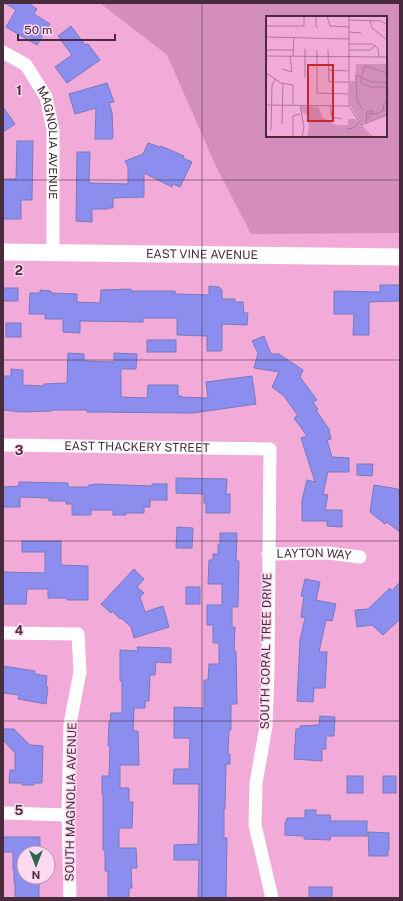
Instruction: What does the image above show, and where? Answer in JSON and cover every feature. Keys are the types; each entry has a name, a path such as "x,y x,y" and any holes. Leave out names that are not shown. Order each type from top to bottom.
{"street":[{"name":"MAGNOLIA AVENUE","path":"3,52 26,65 46,97 53,130 53,252"},
{"name":"EAST VINE AVENUE","path":"3,252 400,257"},
{"name":"EAST THACKERY STREET","path":"3,445 270,449"},
{"name":"SOUTH CORAL TREE DRIVE","path":"270,449 268,672 266,726 256,783 255,825 272,898"},
{"name":"LAYTON WAY","path":"268,554 327,553 360,557"},
{"name":"SOUTH MAGNOLIA AVENUE","path":"3,633 78,634 80,672 70,724 68,814 70,898"},
{"path":"3,814 68,814"}],"shaded area":[{"path":"100,3 400,3 400,233 251,234 215,164 167,55"}],"building":[{"path":"5,3 28,3 37,9 34,14 50,24 37,45 6,27 16,10"},
{"path":"71,26 85,45 88,44 100,60 67,83 55,67 72,55 58,36"},
{"path":"107,83 114,102 109,103 112,112 113,137 112,139 95,139 96,108 75,114 69,94"},
{"path":"3,107 15,124 3,132"},
{"path":"17,141 33,141 32,200 21,200 21,219 3,219 3,179 16,179"},
{"path":"148,143 161,146 184,156 183,158 192,162 180,187 173,184 172,187 144,173 144,197 113,198 113,208 92,209 92,222 76,221 77,152 90,152 89,183 128,184 128,167 125,161 143,154"},
{"path":"380,285 400,285 400,301 369,302 369,335 353,335 354,314 334,314 334,291 380,292"},
{"path":"209,286 219,287 222,290 222,299 235,299 235,302 243,302 244,313 248,313 247,325 222,324 221,351 207,351 207,336 177,335 177,318 143,318 143,322 80,321 80,333 63,332 63,319 45,319 45,314 29,314 30,293 40,293 40,290 51,291 51,293 77,294 77,302 100,303 101,290 131,289 131,291 175,291 175,294 209,295"},
{"path":"3,288 18,288 18,301 3,301"},
{"path":"6,323 21,323 21,337 6,337"},
{"path":"264,336 271,354 279,354 303,370 300,377 317,400 313,402 318,409 316,410 330,431 331,439 327,440 332,457 349,458 349,472 328,472 323,494 328,495 325,510 342,510 342,527 327,526 327,521 302,521 302,500 307,480 315,482 301,438 307,436 294,418 298,416 284,396 272,387 279,372 254,368 258,353 252,341"},
{"path":"147,340 176,340 176,352 147,352"},
{"path":"68,353 84,354 84,361 114,362 114,353 137,354 136,369 121,369 121,397 147,398 148,385 178,385 178,396 208,398 206,382 252,376 256,404 193,413 87,412 87,410 22,412 3,410 3,376 11,376 11,369 23,370 23,385 44,386 44,384 67,383"},
{"path":"357,464 373,464 372,476 357,475"},
{"path":"176,478 227,479 226,494 230,494 230,513 206,513 204,494 176,493"},
{"path":"19,482 68,483 68,487 89,487 89,485 96,484 152,486 152,484 167,484 167,500 150,500 150,507 144,507 144,513 126,513 126,515 113,515 113,510 91,510 91,515 72,515 72,504 66,504 66,501 49,501 49,498 20,497 20,507 3,507 3,487 19,486"},
{"path":"374,485 398,489 400,501 400,532 387,522 385,524 370,512"},
{"path":"177,527 193,528 192,548 176,548"},
{"path":"220,533 237,533 236,561 239,561 238,607 232,607 232,627 235,627 234,651 236,651 237,704 231,704 231,730 229,730 228,754 230,754 230,764 226,764 224,809 224,838 227,838 226,898 198,898 199,860 174,860 174,845 198,844 199,784 173,784 174,769 189,769 190,738 174,738 174,707 204,708 204,680 208,680 209,664 219,664 219,643 213,643 213,625 207,625 207,605 222,605 222,584 208,584 209,560 213,560 213,554 218,554"},
{"path":"22,541 61,541 61,565 88,566 88,600 48,598 48,589 27,589 26,604 3,604 3,572 45,573 45,552 22,552"},
{"path":"134,569 144,579 137,587 144,593 140,597 145,612 163,606 169,627 134,638 131,627 101,604"},
{"path":"305,579 320,582 316,600 336,604 332,621 326,620 319,652 327,652 325,688 314,688 313,702 297,701 300,640 305,618 301,617 304,596 301,596"},
{"path":"400,582 400,619 383,635 372,625 357,627 355,610 368,609 390,588 392,591"},
{"path":"186,587 200,587 200,604 186,604"},
{"path":"137,647 171,648 171,663 156,662 155,675 150,675 149,701 145,701 145,708 134,708 133,731 138,731 139,765 120,765 120,788 129,788 129,802 133,802 132,828 119,828 119,848 136,848 137,868 131,868 132,888 129,888 129,898 108,898 108,871 105,871 105,850 103,850 102,776 109,776 110,746 108,746 111,713 122,713 120,650 138,651"},
{"path":"3,666 35,671 35,674 47,676 46,687 48,687 46,704 18,699 19,695 3,693"},
{"path":"320,716 335,717 334,736 326,736 326,749 322,749 322,761 294,759 296,729 300,729 300,726 319,725"},
{"path":"3,729 14,729 30,745 43,746 42,783 22,785 22,783 9,783 10,770 15,770 15,753 3,740"},
{"path":"347,776 363,776 363,793 347,793"},
{"path":"383,776 396,776 396,793 383,793"},
{"path":"305,810 316,810 316,815 330,815 331,821 367,821 367,836 331,836 330,840 304,839 304,836 285,835 285,822 287,818 305,818"},
{"path":"368,832 389,833 388,856 369,856"},
{"path":"3,837 40,837 40,845 16,845 16,885 39,885 39,898 15,898 13,852 3,852"},
{"path":"309,887 332,887 332,898 309,898"}]}
